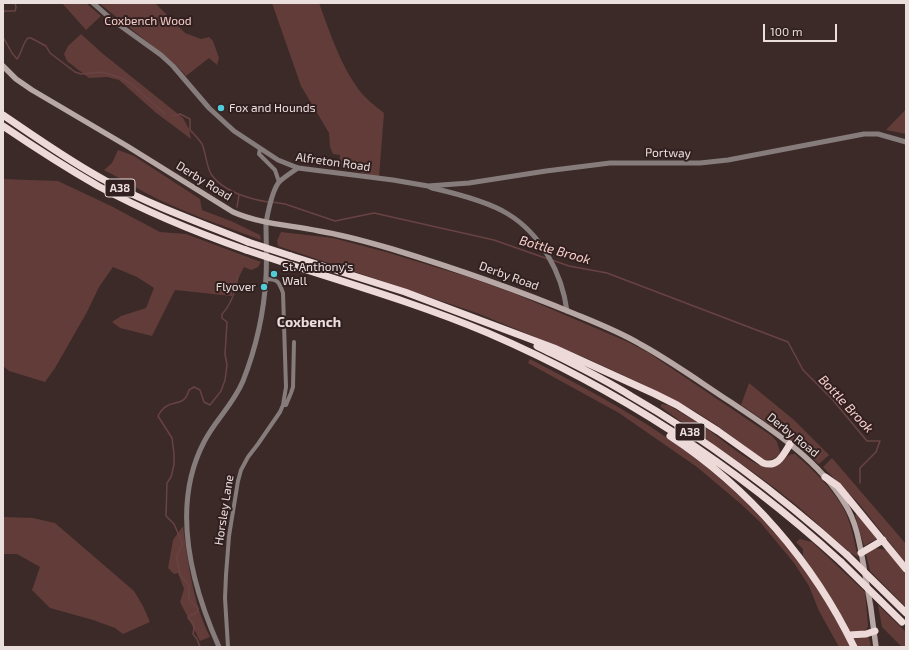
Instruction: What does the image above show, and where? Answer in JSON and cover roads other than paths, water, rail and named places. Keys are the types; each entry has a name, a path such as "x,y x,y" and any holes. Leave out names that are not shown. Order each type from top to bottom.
{"highway":[{"name":"A38","path":"3,115 108,182 153,204 248,242 404,292 516,334 603,380 679,425 722,454 767,488 847,555 906,613"},
{"name":"A38","path":"3,126 56,161 121,198 183,226 290,265 404,301 516,346 568,371 646,415 717,461 762,494 841,562 904,624"},
{"path":"516,334 554,348 655,394 700,419 763,463 772,465 776,463 790,444"},
{"path":"568,371 688,448 731,482 765,516 804,563 849,635 854,647"},
{"path":"826,477 838,486 906,569"},
{"path":"861,553 883,540"},
{"path":"849,635 862,635 875,631"}],"main road":[{"name":"Derby Road","path":"3,66 32,90 127,146 227,208 244,216 266,222 332,233 475,275 521,292 623,335 645,346 743,410 790,444 826,477 848,510 857,533 875,631 876,647"}],"street":[{"name":"Alfreton Road","path":"93,3 111,19 169,63 182,75 209,108 230,128 278,160 298,168 428,186 460,195 508,214 523,225 540,245 552,263 564,292 567,311"},
{"name":"Portway","path":"428,186 469,183 610,163 700,163 728,160 864,134 878,134 906,142"},
{"path":"260,149 259,154 275,170 280,182"},
{"path":"219,647 193,573 186,517 188,493 194,469 204,441 233,400 244,380 258,334 266,279 266,222 272,198 280,182 298,168"},
{"name":"Horsley Lane","path":"228,647 226,575 229,536 238,481 243,464 273,423 283,405 286,387 283,293 278,282 274,279 266,279"},
{"path":"283,405 286,404 291,393 294,342"}],"waterway":[{"name":"Bottle Brook","path":"3,13 5,11 15,11 15,3"},
{"name":"Bottle Brook","path":"3,37 17,59 26,40 31,38 46,46 50,53 75,72 81,74 102,72 119,77 130,83 165,114"},
{"name":"Bottle Brook","path":"172,116 180,114 190,119 190,130 202,144 209,170 216,180 229,190 236,193 268,202"},
{"path":"237,207 239,195"},
{"name":"Bottle Brook","path":"272,202 285,204 335,221 374,213 494,240 548,259"},
{"name":"Bottle Brook","path":"552,260 569,266 607,273 788,342 803,370 832,399 867,441 880,441 876,452 860,468 860,483"},
{"path":"200,647 193,634 194,625 188,618 196,613 198,608 189,600 188,584 180,575 177,559 182,542 174,524 166,516 167,483 171,477 174,465 174,454 172,438 158,416 167,406 183,400 189,390 194,387 200,390 204,402 210,405 221,391 225,380 227,365 225,354 227,322 222,318 222,314 231,301 238,276"}],"place":[{"name":"Fox and Hounds","path":"221,108"},
{"name":"St. Anthony's Wall","path":"274,274"},
{"name":"Flyover","path":"264,287"}],"district":[{"name":"Coxbench","path":"309,322"}],"park label":[{"name":"Coxbench Wood","path":"148,21"}]}
